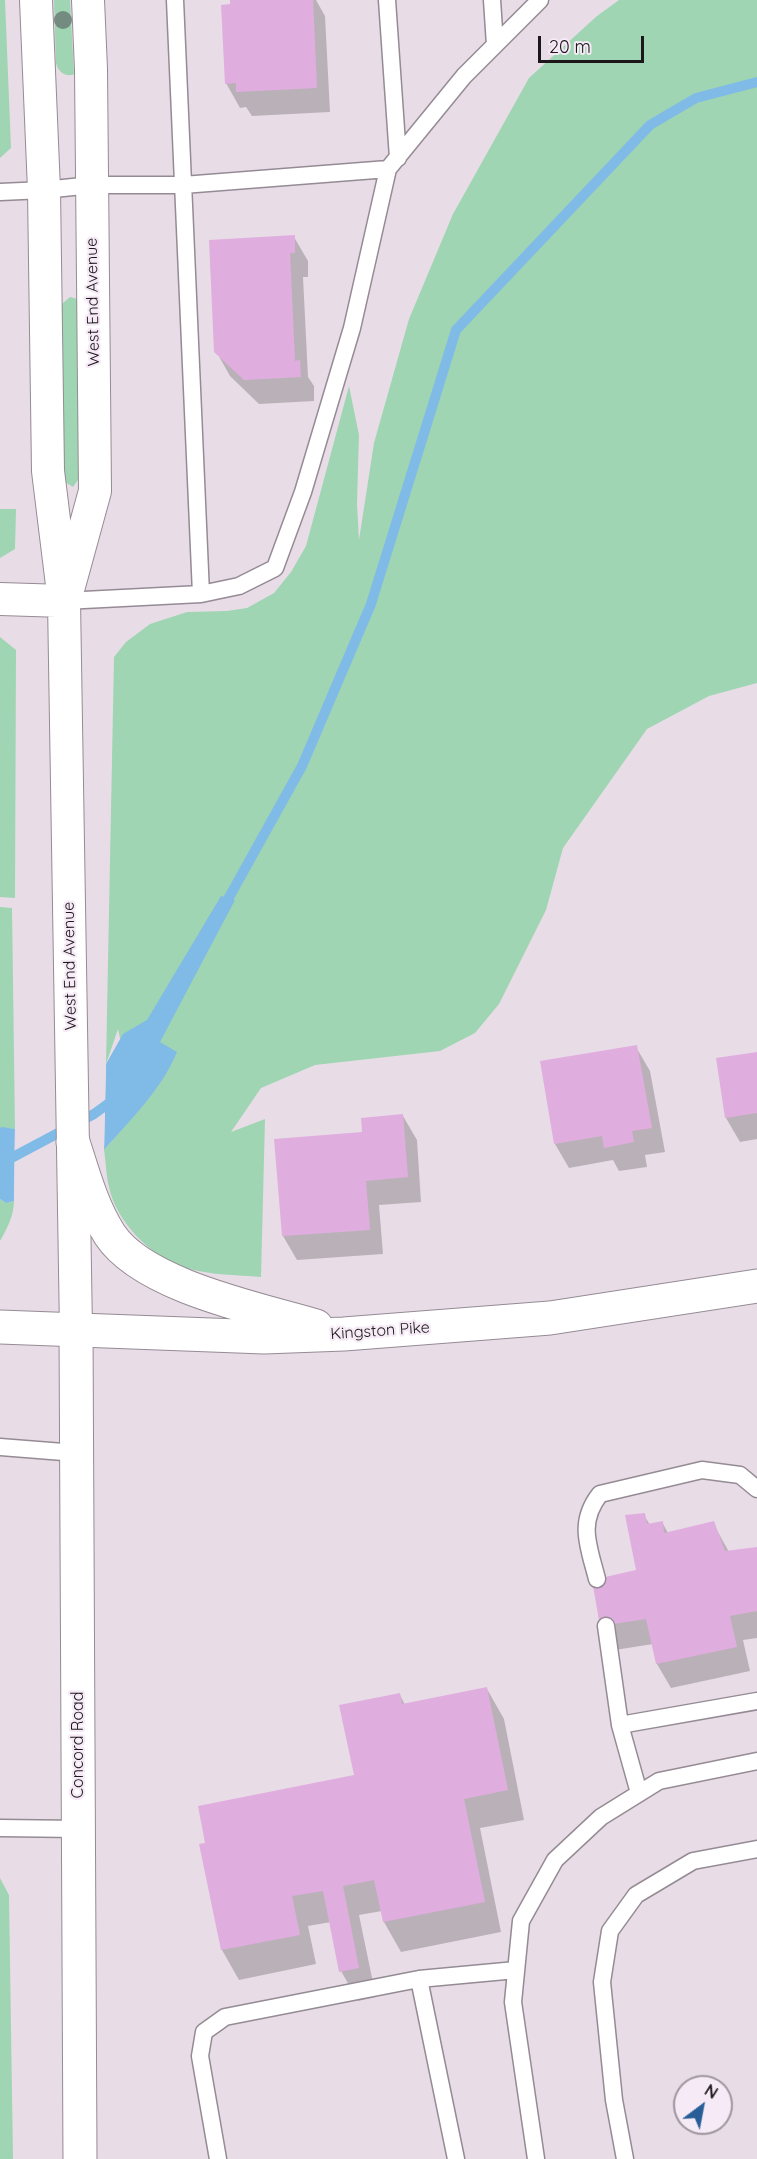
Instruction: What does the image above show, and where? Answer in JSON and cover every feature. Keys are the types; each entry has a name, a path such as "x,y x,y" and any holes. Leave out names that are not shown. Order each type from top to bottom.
{"main road":[{"path":"74,1152 93,1203 111,1236 139,1263 200,1292 344,1334"},
{"name":"Kingston Pike","path":"0,1327 264,1337 344,1334 550,1318 757,1286"},
{"name":"Concord Road","path":"76,1330 80,2159"}],"street":[{"name":"West End Avenue","path":"36,0 44,190 48,471 64,601 76,1330"},
{"name":"West End Avenue","path":"64,601 95,491 88,0"},
{"path":"0,599 64,601"}],"lane":[{"path":"175,0 201,594"},
{"path":"64,601 201,594 239,586 275,568 303,492 352,328 393,164 387,0"},
{"path":"492,0 495,45"},
{"path":"0,192 92,185 183,184 393,164 464,76 540,0"},
{"path":"0,1447 76,1453"},
{"path":"597,1579 586,1533 590,1507 600,1494 702,1470 740,1475 757,1489"},
{"path":"606,1626 620,1725 639,1793"},
{"path":"620,1725 757,1701"},
{"path":"536,2159 513,2002 521,1921 555,1860 601,1817 659,1781 757,1761"},
{"path":"0,1828 79,1828"},
{"path":"625,2159 614,2100 602,1982 610,1931 636,1894 693,1861 757,1849"},
{"path":"218,2159 200,2056 204,2031 225,2017 419,1979 516,1970"},
{"path":"419,1979 456,2159"}],"green space":[{"path":"0,0 5,0 11,148 0,158"},
{"path":"54,0 70,0 74,74 72,75 61,72 56,63"},
{"path":"619,0 757,0 757,683 709,696 647,729 563,848 546,910 499,1004 475,1033 440,1051 315,1065 261,1088 231,1132 265,1119 261,1277 186,1268 161,1256 137,1237 127,1225 119,1213 109,1187 104,1150 146,1101 124,1056 118,1029 106,1064 114,657 126,642 150,624 187,612 247,608 274,593 291,572 306,546 349,386 359,435 357,504 359,540 374,443 409,319 453,214 529,78 597,16"},
{"path":"70,297 78,299 81,374 78,480 73,487 65,482 61,475 61,307"},
{"path":"0,509 16,509 15,549 0,558"},
{"path":"0,637 16,650 15,898 0,897"},
{"path":"0,907 12,908 15,1129 0,1128"},
{"path":"0,1199 6,1203 14,1201 14,1206 8,1227 0,1241"},
{"path":"0,1878 9,1895 13,2159 0,2159"}],"water":[{"path":"221,896 235,900 160,1042 177,1052 171,1066 135,1116 104,1150 106,1064 123,1034 147,1020"},
{"path":"0,1128 15,1129 14,1201 6,1203 0,1199"}],"pier":[{"path":"106,1064 104,1150 102,1152 103,1065"},
{"path":"15,1126 18,1129 17,1201 14,1204"}],"building":[{"path":"230,0 313,0 317,88 236,92 236,83 225,84 221,5 230,4"},
{"path":"295,235 295,253 290,253 295,361 300,360 301,377 244,380 214,352 209,240"},
{"path":"637,1045 652,1128 632,1131 634,1142 604,1148 602,1136 554,1144 540,1061"},
{"path":"757,1052 757,1113 725,1118 716,1058"},
{"path":"403,1114 408,1177 366,1181 370,1230 282,1236 274,1139 362,1132 361,1118"},
{"path":"645,1513 647,1524 663,1521 664,1533 714,1521 725,1551 757,1547 757,1611 730,1616 737,1647 656,1664 646,1619 600,1626 592,1580 636,1570 625,1515"},
{"path":"487,1687 508,1790 464,1799 485,1902 383,1922 374,1880 343,1886 359,1968 339,1972 323,1891 292,1896 300,1935 221,1950 199,1844 205,1843 198,1806 354,1775 339,1705 400,1693 402,1704"}],"waterway":[{"path":"222,910 302,766 371,604 456,330 650,125 696,98 757,82"},
{"path":"0,1164 94,1114 116,1098"}]}
